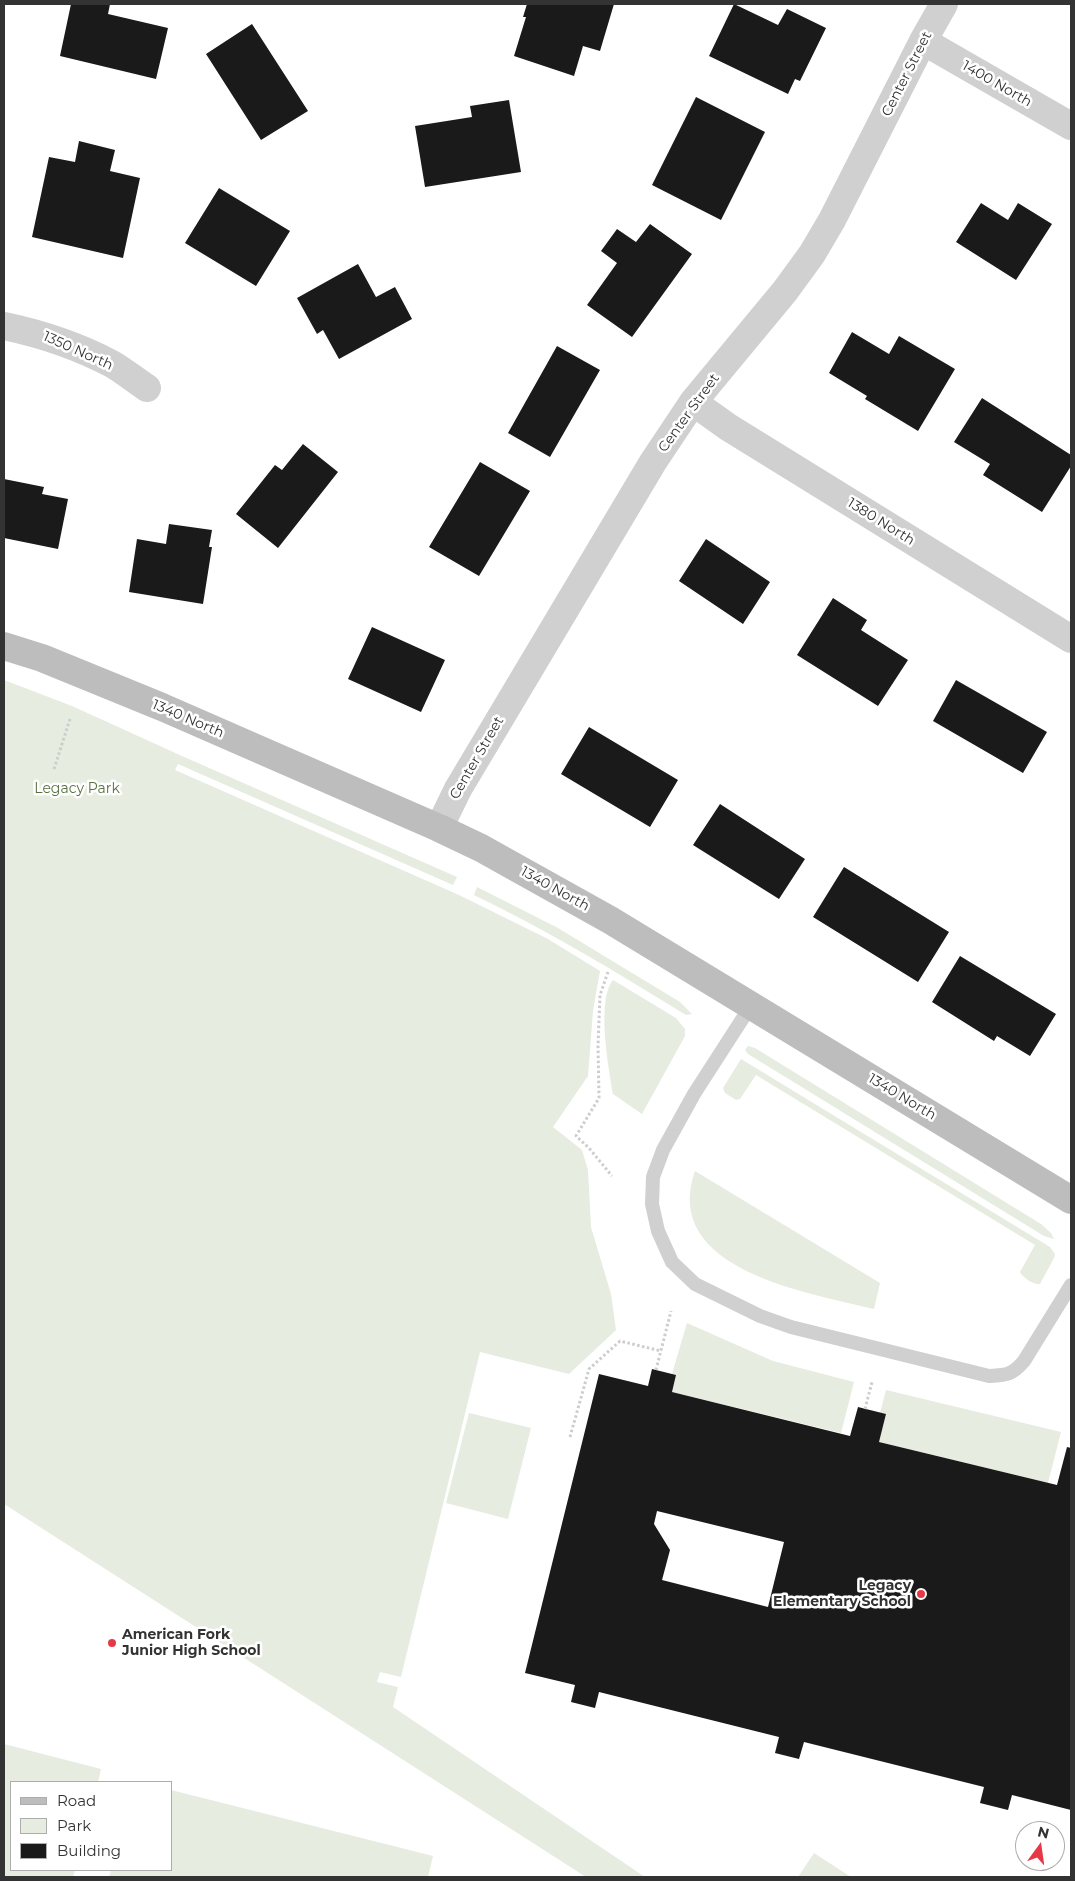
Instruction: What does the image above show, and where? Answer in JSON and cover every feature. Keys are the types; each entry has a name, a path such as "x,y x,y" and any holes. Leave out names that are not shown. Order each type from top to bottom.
{"street":[{"name":"Center Street","path":"439,828 458,789 653,462 693,402 786,291 812,254 832,220 923,41 944,4"},
{"name":"1400 North","path":"923,41 1071,126"},
{"name":"1350 North","path":"4,326 36,332 76,347 114,365 147,388"},
{"name":"1380 North","path":"693,402 736,432 1071,639"},
{"name":"1340 North","path":"4,646 42,658 162,707 481,848 610,920 752,1004 1071,1200"}],"lane":[{"path":"752,1004 694,1094 663,1150 653,1177 652,1204 658,1231 672,1262 695,1284 760,1316 791,1327 989,1376 1006,1376 1015,1371 1024,1361 1071,1285"}],"path":[{"path":"54,768 70,720"},
{"path":"608,972 600,995 598,1046 599,1098 576,1136 589,1148 612,1176"},
{"path":"656,1370 671,1311"},
{"path":"570,1437 589,1368 620,1341 661,1351"},
{"path":"865,1409 872,1382"}],"green space":[{"name":"Legacy Park","path":"4,680 72,706 457,877 453,885 178,764 175,770 459,895 548,939 600,971 593,1011 588,1076 553,1127 582,1150 588,1170 591,1227 611,1294 616,1330 569,1374 480,1352 401,1677 380,1672 377,1682 398,1687 393,1707 645,1877 586,1877 4,1504"},
{"path":"477,887 558,928 680,1002 692,1014 686,1015 555,937 474,895"},
{"path":"613,980 676,1018 685,1029 685,1036 642,1114 613,1094 604,1019 608,990"},
{"path":"748,1046 755,1048 1041,1224 1051,1233 1054,1239 1044,1236 748,1054 745,1050"},
{"path":"741,1059 1050,1247 1055,1254 1054,1258 1040,1284 1029,1281 1020,1272 1035,1245 756,1075 740,1099 736,1100 725,1093 723,1088"},
{"path":"695,1171 880,1283 874,1309 814,1295 780,1284 747,1271 719,1254 699,1232 690,1205"},
{"path":"687,1323 773,1361 854,1382 841,1433 672,1392 676,1375 672,1374"},
{"path":"886,1390 1061,1432 1048,1483 879,1442 886,1414 880,1413"},
{"path":"469,1413 531,1428 508,1519 446,1503"},
{"path":"4,1744 101,1769 98,1781 10,1781 10,1871 75,1871 73,1877 4,1877"},
{"path":"172,1790 433,1856 428,1877 109,1877 111,1871 172,1871"},
{"path":"814,1853 851,1877 798,1877"}],"building":[{"path":"71,4 110,4 108,14 168,28 156,79 60,56"},
{"path":"527,4 614,4 600,51 583,46 574,76 514,56 526,17 523,17"},
{"path":"734,4 778,25 787,9 826,28 800,81 795,79 788,94 709,56"},
{"path":"252,24 308,111 261,140 206,54"},
{"path":"696,97 765,132 721,220 652,185"},
{"path":"509,100 521,172 425,187 415,126 472,117 470,106"},
{"path":"79,141 115,150 110,171 140,178 123,258 32,237 49,157 75,162"},
{"path":"219,188 290,231 256,286 185,243"},
{"path":"981,203 1008,220 1018,203 1052,224 1016,280 956,242"},
{"path":"650,224 692,254 632,337 587,305 617,263 601,251 617,229 636,242"},
{"path":"358,264 376,297 395,287 412,319 339,359 323,330 317,334 297,298"},
{"path":"852,332 889,354 899,336 955,369 918,431 865,399 867,396 829,373"},
{"path":"557,346 600,370 550,457 508,433"},
{"path":"982,398 1071,455 1071,466 1042,512 983,475 990,464 954,442"},
{"path":"303,444 338,472 278,548 236,514 275,465 282,470"},
{"path":"480,462 530,491 479,576 429,547"},
{"path":"4,479 44,487 42,494 68,499 58,549 4,538"},
{"path":"169,524 212,530 209,547 212,547 203,604 129,592 137,539 166,544"},
{"path":"706,539 770,582 743,624 679,581"},
{"path":"833,598 867,620 861,630 908,660 878,706 797,655"},
{"path":"372,627 445,660 421,712 348,679"},
{"path":"956,680 1047,732 1023,773 933,721"},
{"path":"589,727 678,780 650,827 561,774"},
{"path":"720,804 805,859 779,899 693,845"},
{"path":"844,867 949,932 918,982 813,917"},
{"path":"960,956 1056,1014 1030,1056 997,1036 994,1041 932,1002"},
{"name":"Legacy Elementary School","path":"652,1369 676,1375 672,1392 850,1436 858,1407 886,1414 879,1442 1057,1485 1067,1447 1071,1448 1071,1810 1012,1795 1008,1810 980,1803 984,1787 804,1742 799,1759 775,1753 779,1737 599,1692 595,1708 571,1702 575,1685 525,1673 599,1374 648,1386","holes":["657,1511 784,1542 768,1607 662,1580 670,1550 654,1524"]}],"place":[{"name":"Legacy Elementary School","path":"921,1594"},
{"name":"American Fork Junior High School","path":"112,1643"}]}
